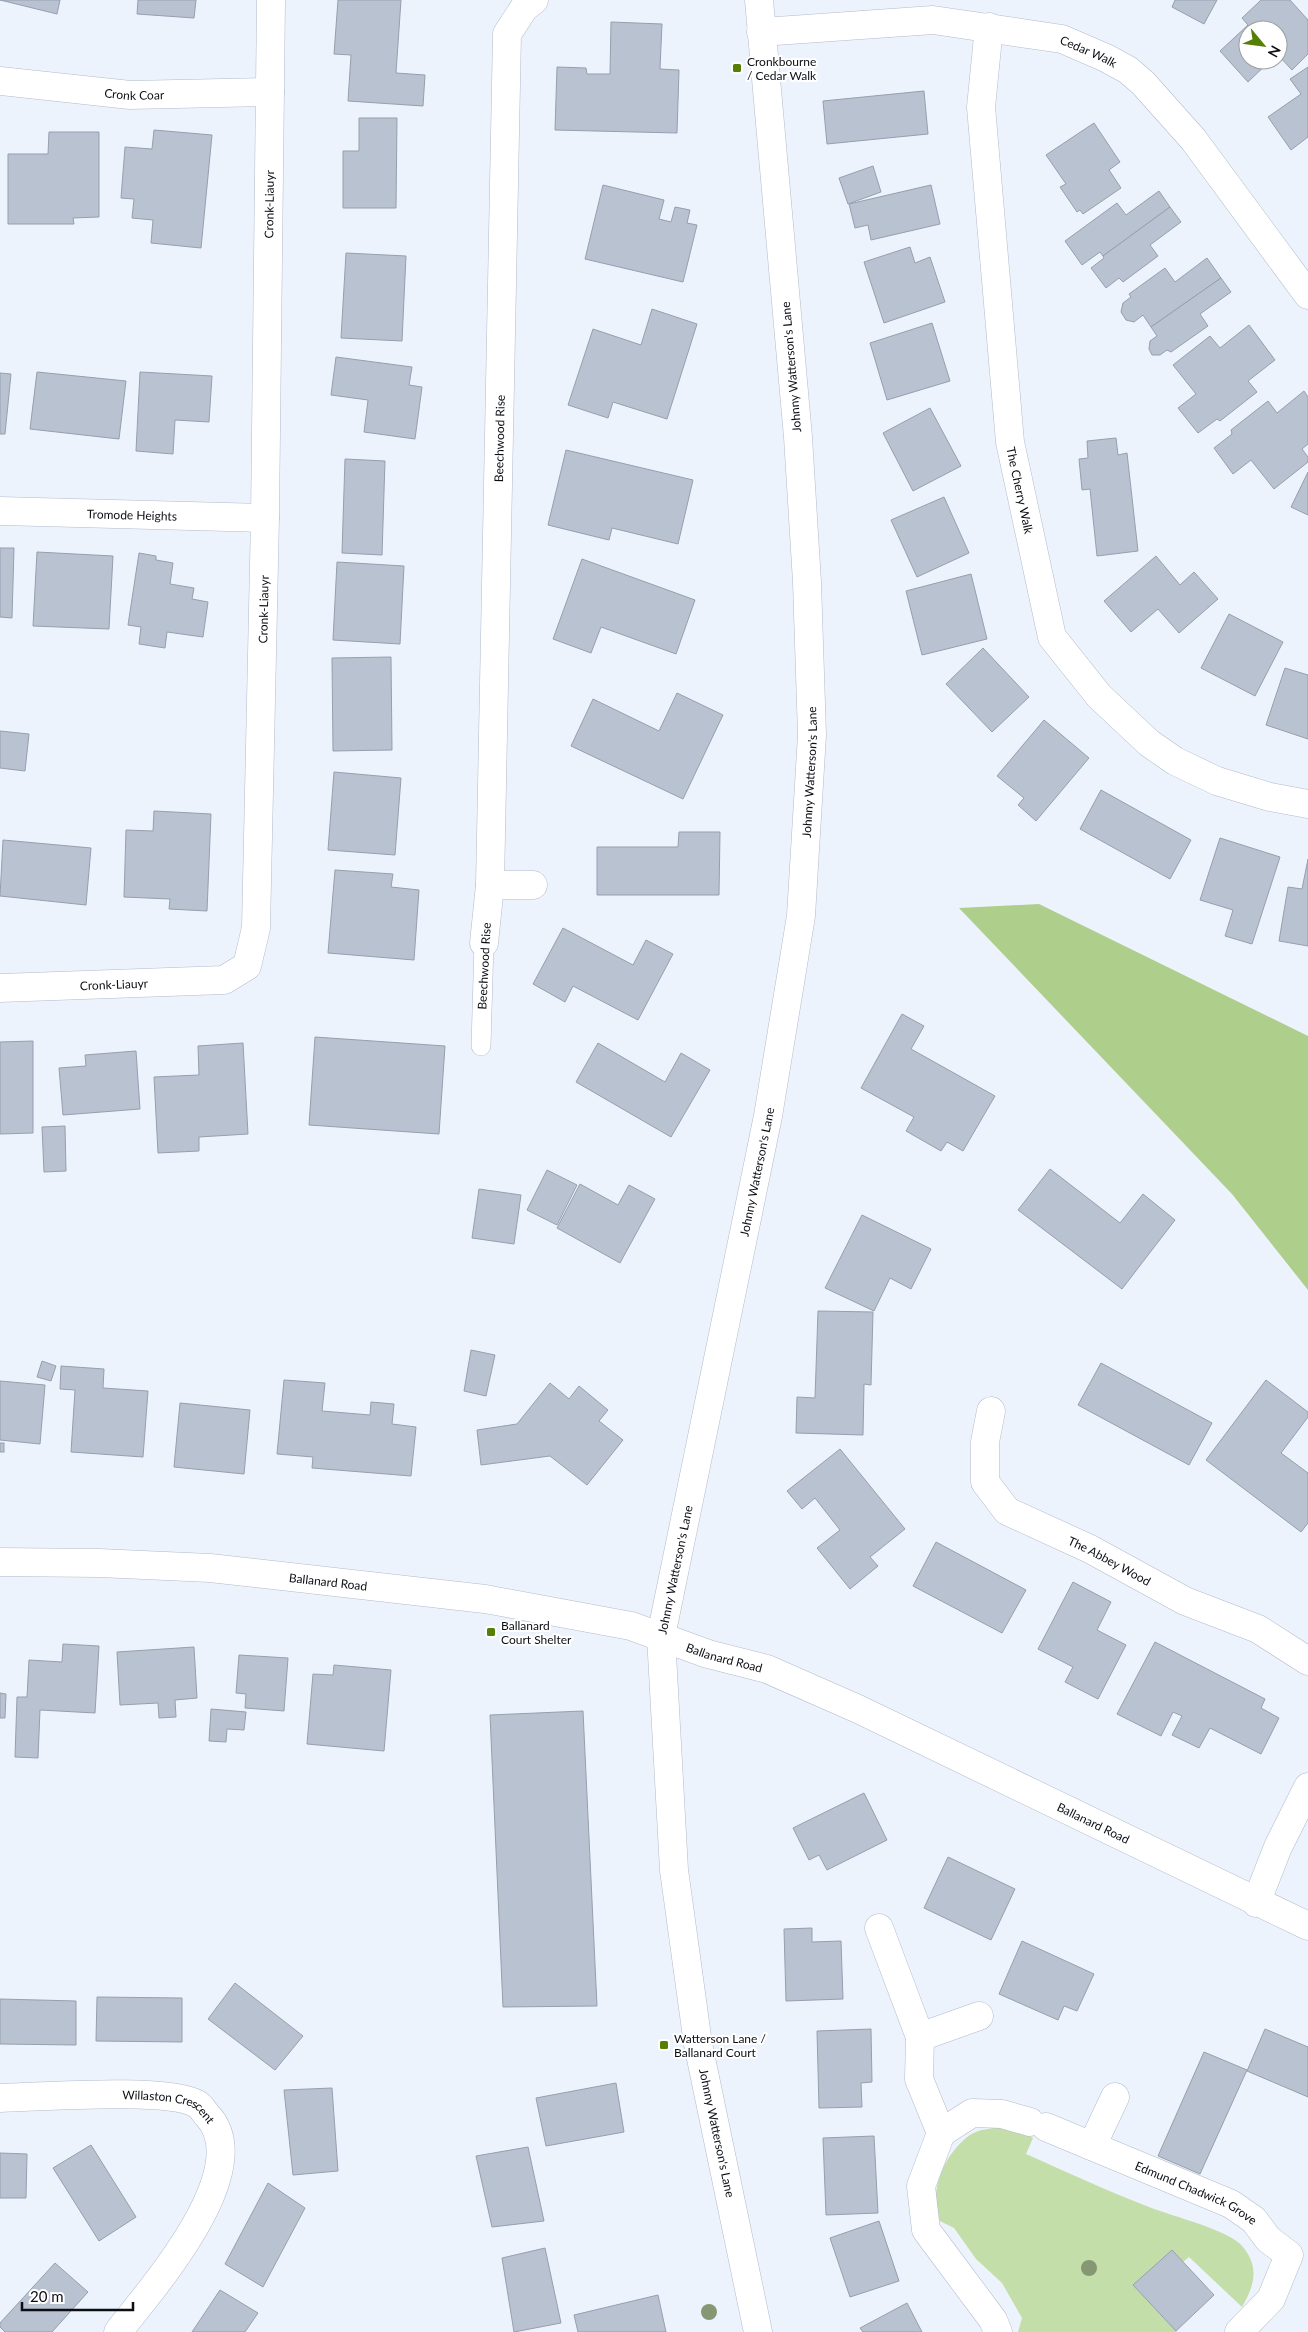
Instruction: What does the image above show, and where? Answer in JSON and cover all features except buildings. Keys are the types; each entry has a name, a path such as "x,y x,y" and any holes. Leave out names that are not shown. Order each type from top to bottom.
{"main road":[{"name":"Cronk-Liauyr","path":"0,988 224,980 247,966 256,928 265,518 270,0"},
{"name":"Beechwood Rise","path":"484,943 490,885 507,34 524,8 534,0"},
{"name":"Johnny Watterson's Lane","path":"758,0 798,437 807,582 812,735 801,916 768,1116 661,1636 674,1870 696,2034 758,2332"},
{"name":"Cedar Walk","path":"761,32 933,20 1062,39 1106,58 1128,70 1143,83 1193,139 1308,295"},
{"name":"The Cherry Walk","path":"989,27 981,107 1010,442 1052,637 1099,696 1149,743 1174,761 1217,781 1270,797 1308,804"},
{"name":"Cronk Coar","path":"0,81 130,96 270,92"},
{"name":"Tromode Heights","path":"0,511 265,518"},
{"path":"490,885 533,886"},
{"name":"The Abbey Wood","path":"991,1411 985,1442 985,1482 1007,1511 1090,1549 1185,1601 1258,1629 1308,1661"},
{"name":"Ballanard Road","path":"0,1562 99,1563 210,1568 485,1599 631,1626 708,1654 767,1669 858,1708 1256,1903 1308,1926"},
{"path":"1256,1903 1278,1847 1308,1786"},
{"path":"879,1928 920,2037 919,2079 941,2133 921,2186 926,2230 993,2320 998,2332"},
{"path":"920,2037 979,2016"},
{"name":"Willaston Crescent","path":"0,2098 164,2096 197,2104 216,2124 222,2155 214,2189 179,2251 118,2332"},
{"path":"1092,2146 1115,2097"},
{"name":"Edmund Chadwick Grove","path":"941,2133 972,2112 1002,2114 1038,2124 1230,2204 1254,2220 1268,2239 1298,2260 1271,2299 1239,2332"}],"lane":[{"name":"Beechwood Rise","path":"481,1046 484,943"}],"green space":[{"path":"1039,904 1308,1036 1308,1290 1232,1194 959,908"},
{"path":"1004,2127 1017,2130 1033,2138 1026,2154 1159,2211 1213,2229 1236,2241 1248,2255 1252,2262 1253,2270 1250,2292 1242,2307 1189,2257 1183,2262 1172,2250 1133,2285 1177,2332 1018,2332 1022,2318 1002,2283 976,2259 954,2228 940,2221 936,2198 937,2186 946,2163 961,2143 978,2131"}],"place":[{"name":"Cronkbourne / Cedar Walk","path":"737,68"},
{"name":"Ballanard Court Shelter","path":"491,1632"},
{"name":"Watterson Lane / Ballanard Court","path":"664,2045"}]}
